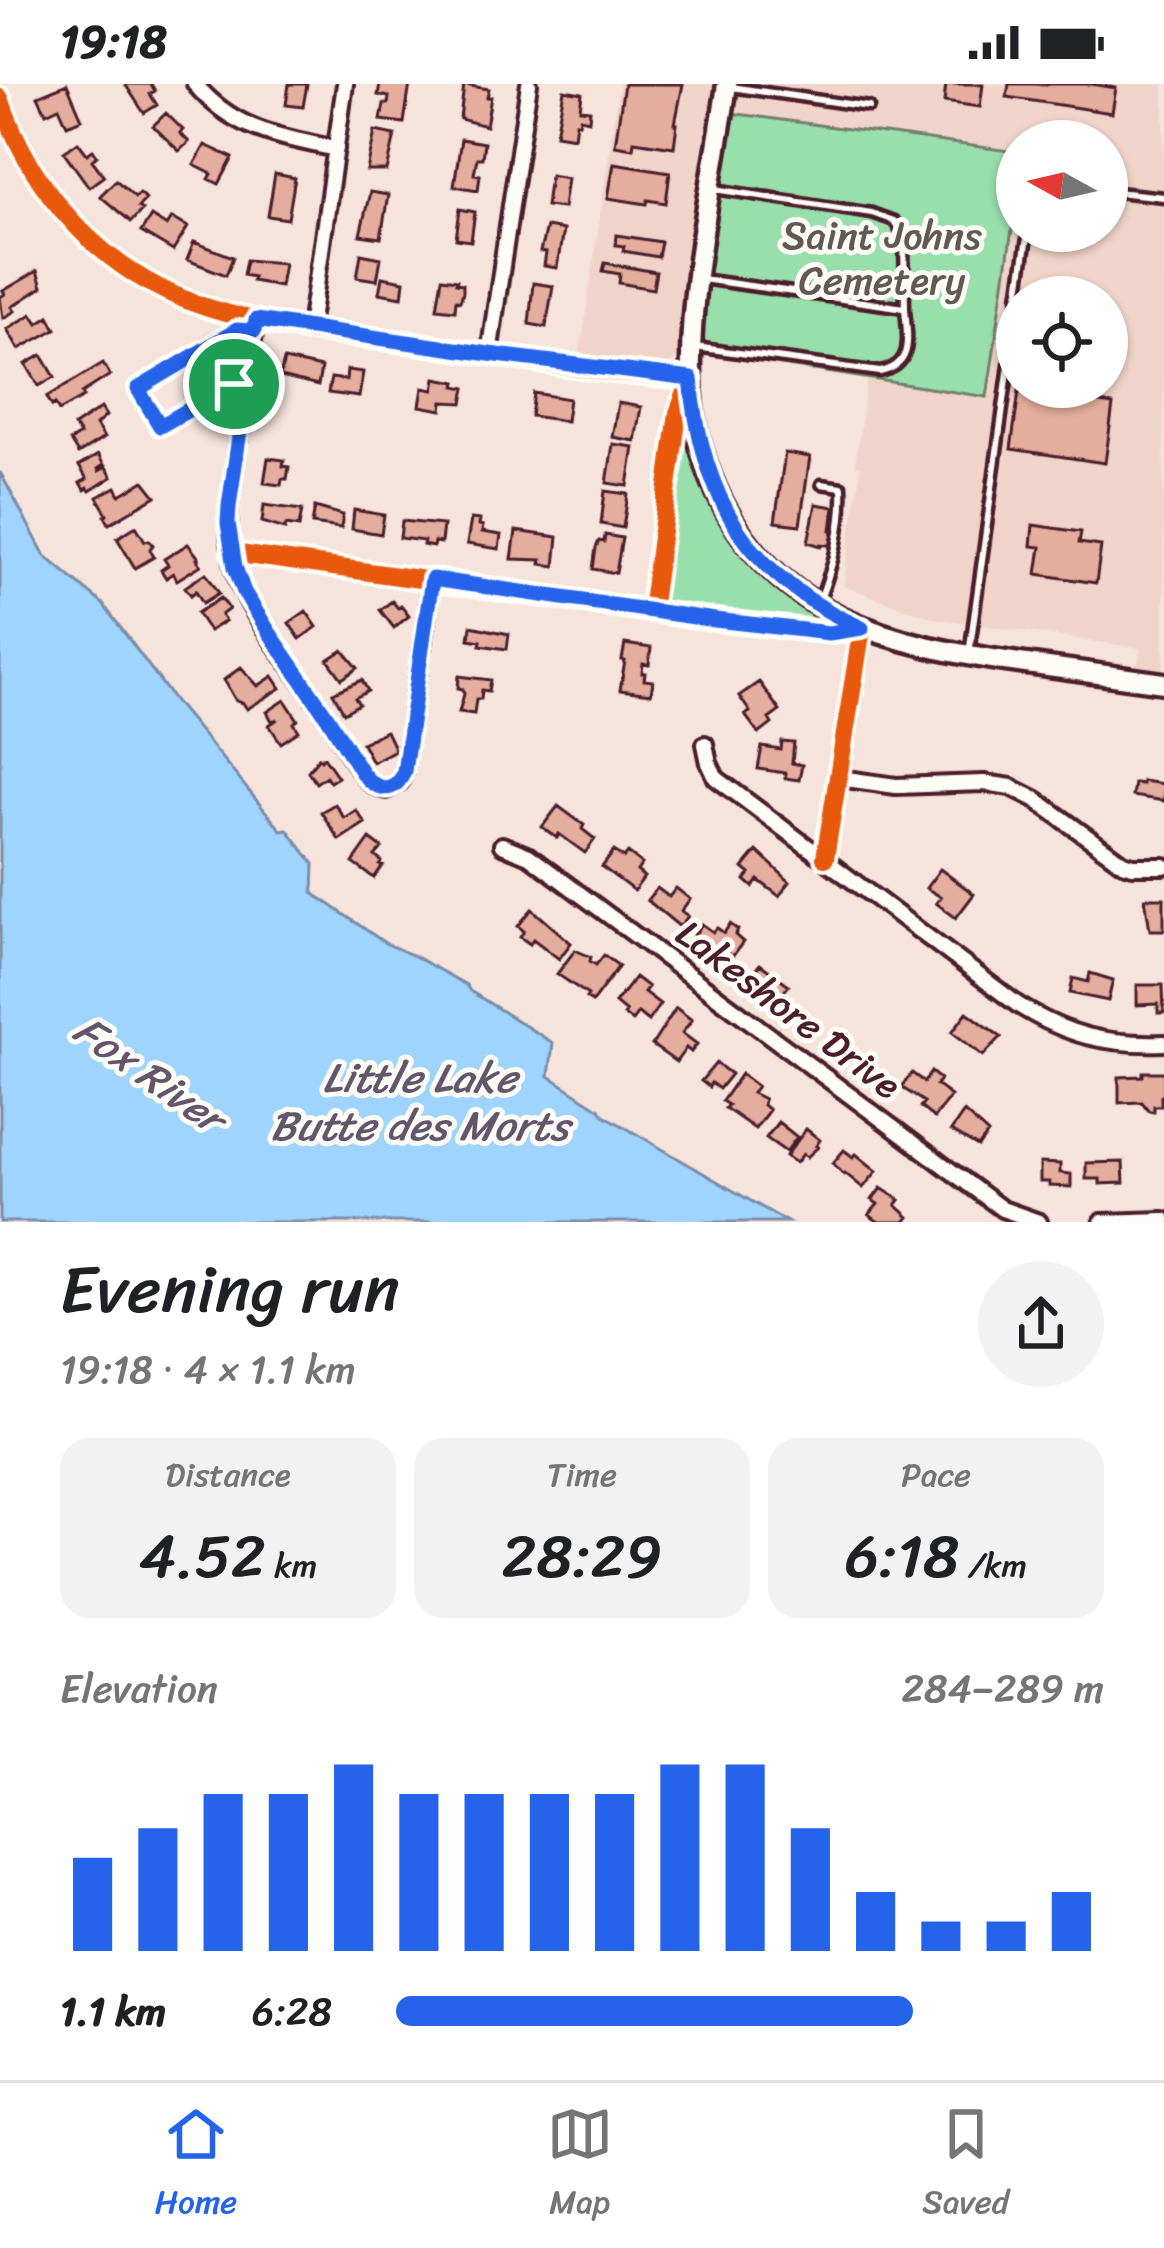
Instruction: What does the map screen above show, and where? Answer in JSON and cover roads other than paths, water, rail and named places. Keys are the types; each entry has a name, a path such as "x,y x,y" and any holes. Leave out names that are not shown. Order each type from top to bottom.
{"main road":[{"path":"727,85 698,279 691,379 697,431 708,470 737,530 772,571 818,605 897,641 969,656 1164,683"}],"street":[{"path":"195,84 225,113 250,127 335,149"},
{"path":"310,328 345,84"},
{"path":"489,354 529,84"},
{"path":"0,98 37,179 75,226 123,266 170,293 255,325 310,328 691,379 678,413 651,611"},
{"path":"255,325 229,506 239,581 362,773 379,788 394,788 404,771 432,579"},
{"path":"232,553 829,633 862,628 825,858"},
{"path":"705,744 716,778 1018,1005 1046,1022 1108,1042 1164,1043"},
{"path":"839,778 896,786 984,783 1011,787 1123,862 1164,866"},
{"name":"Lakeshore Drive","path":"502,844 529,856 1002,1209 1039,1222"},
{"path":"1102,1222 1164,1220"}],"lane":[{"path":"727,85 869,107"},
{"path":"691,347 871,371 889,371 905,353 904,236 894,221 872,213 711,188"},
{"path":"1128,193 1164,197"},
{"path":"698,279 905,308"},
{"path":"247,382 234,384 160,426 138,389 237,330 255,325"},
{"path":"969,656 1003,408"},
{"path":"818,605 830,574 843,506 842,487 821,484"}],"water":[{"path":"0,472 45,556 103,604 177,704 314,864 313,893 385,943 466,985 553,1043 549,1076 604,1115 787,1222 0,1222"}],"park label":[{"name":"Saint Johns Cemetery","path":"882,258"}],"water label":[{"name":"Fox River","path":"149,1074"},
{"name":"Little Lake Butte des Morts","path":"420,1102"}]}
